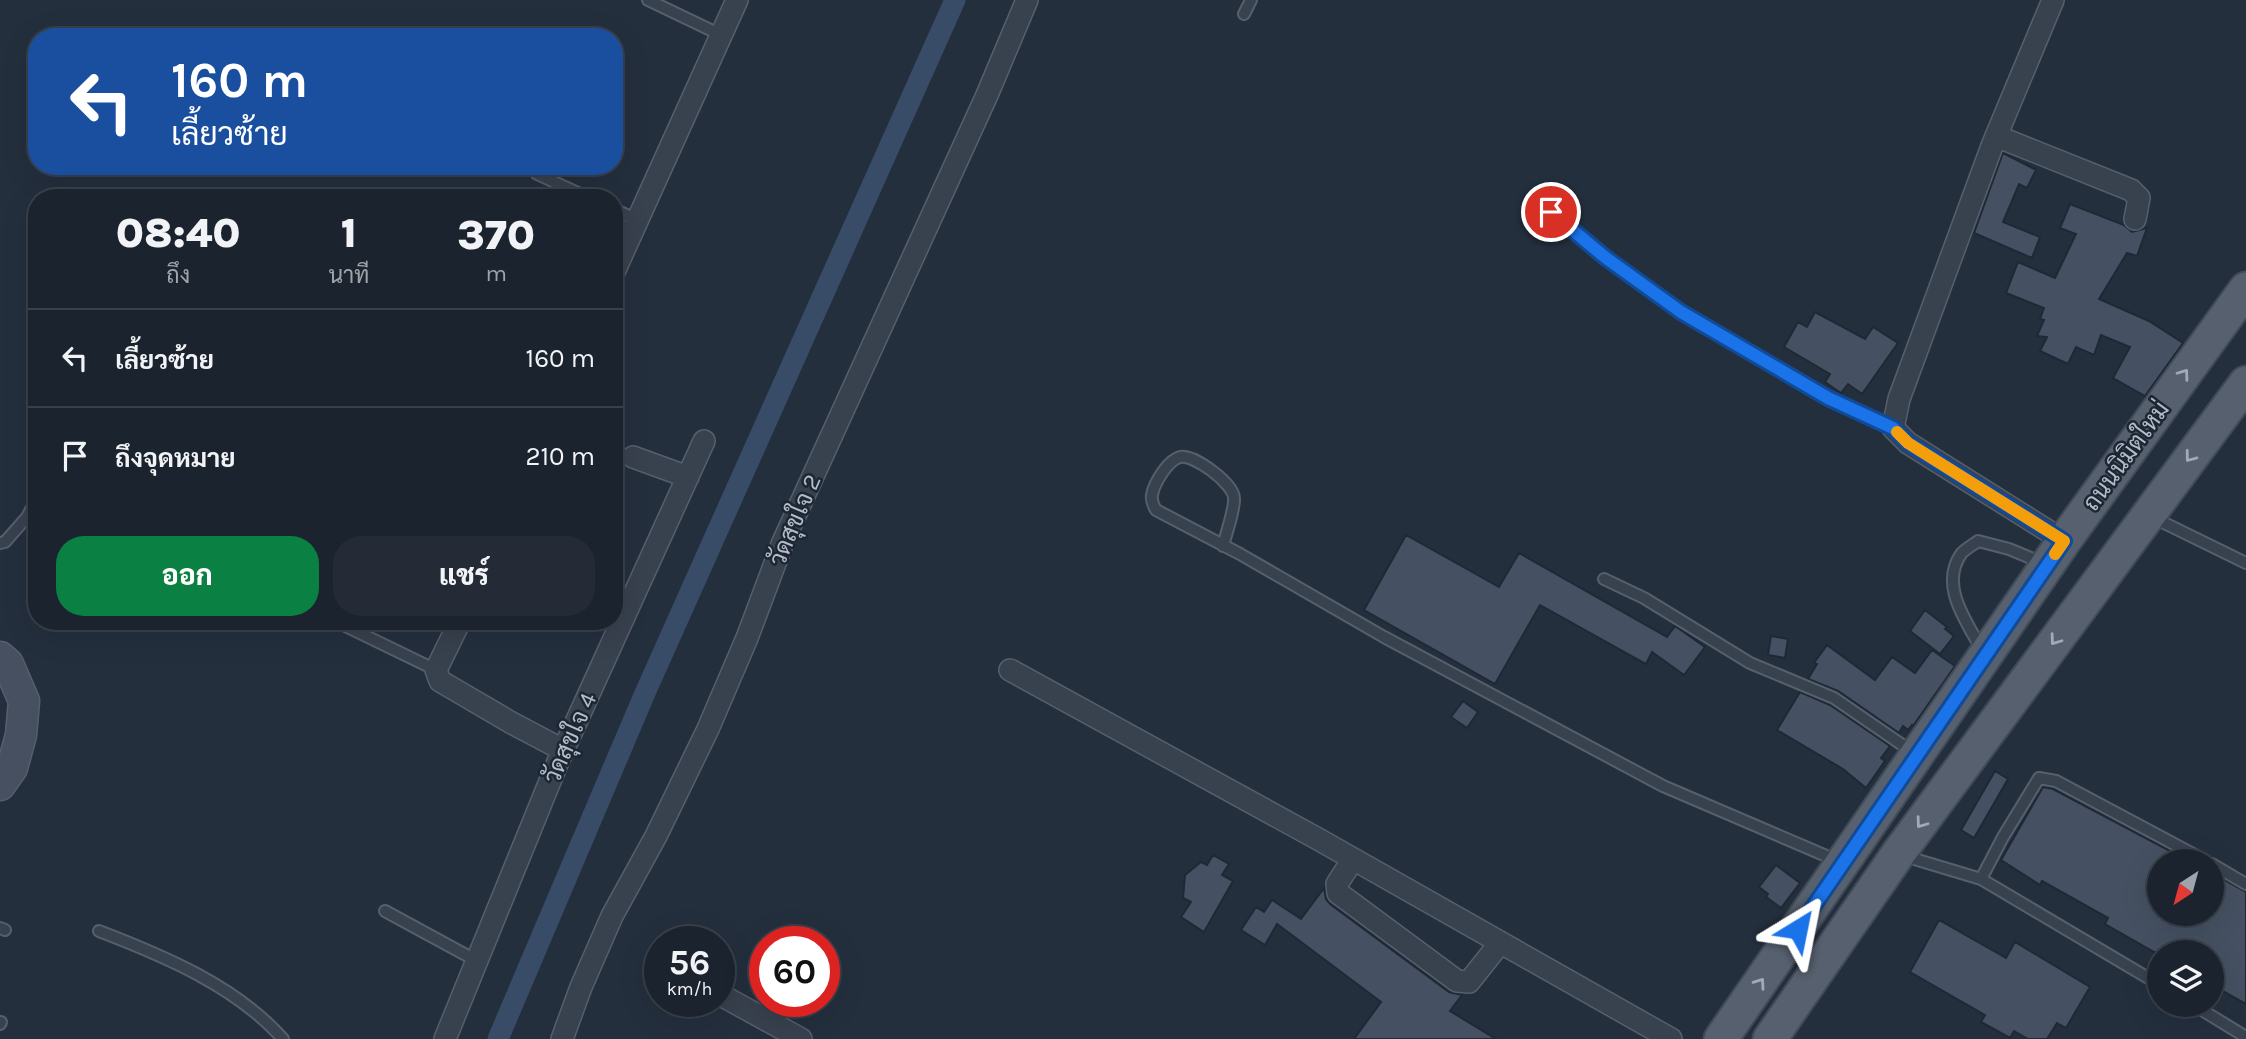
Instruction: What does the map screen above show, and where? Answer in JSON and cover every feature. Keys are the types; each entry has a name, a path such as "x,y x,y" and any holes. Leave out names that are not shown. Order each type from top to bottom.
{"main road":[{"name":"ถนนนิมิตใหม่","path":"1721,1039 2056,553 2246,289"},
{"name":"ถนนนิมิตใหม่","path":"1770,1039 1898,854 2246,383"}],"street":[{"path":"623,252 737,0"},
{"name":"วัดสุขใจ 2","path":"562,1039 612,916 656,836 708,729 747,638 783,542 987,95 1027,0"},
{"path":"2053,0 1996,136 1899,399 1893,428 1908,443 2056,553"},
{"path":"1996,136 2132,190 2139,198 2135,219"},
{"name":"วัดสุขใจ 4","path":"623,620 704,441"},
{"path":"633,457 688,477"},
{"path":"456,630 436,670 440,681 564,750"},
{"name":"วัดสุขใจ 4","path":"445,1039 564,750 619,630"},
{"path":"0,657 8,664 24,701 21,735 12,768 0,785"},
{"path":"1010,670 1353,859 1671,1039"},
{"path":"1353,859 1337,884 1338,893 1457,981 1469,982 1500,943"},
{"path":"735,1003 802,1039"}],"lane":[{"path":"648,0 721,35"},
{"path":"1244,14 1251,0"},
{"path":"539,175 570,189"},
{"path":"1551,212 1606,258 1681,312 1828,398 1893,428"},
{"path":"623,213 637,220"},
{"path":"1223,546 1234,498 1231,488 1222,478 1190,457 1179,457 1168,463 1152,492 1152,502 1156,510 1384,637 1663,786 1844,864"},
{"path":"0,543 5,542 28,515"},
{"path":"2147,515 2246,563"},
{"path":"1985,656 1953,594 1954,572 1961,554 1978,541 2010,549 2056,553"},
{"path":"1604,579 1644,598 1750,663 1835,698 1916,755"},
{"path":"354,630 436,670"},
{"path":"1981,879 2039,778 2056,782 2183,849"},
{"path":"1898,854 1981,879 2147,977"},
{"path":"2224,871 2246,884"},
{"path":"385,911 477,961"},
{"path":"99,931 141,947 217,985 259,1016 283,1039"},
{"path":"2213,1017 2246,1037"}],"building":[{"path":"2003,153 2036,170 2027,188 2019,184 2003,222 2040,237 2032,258 1974,233"},
{"path":"2070,204 2124,225 2132,232 2147,228 2137,256 2127,253 2099,299 2149,321 2183,343 2145,396 2113,378 2130,347 2101,335 2094,355 2076,347 2068,364 2040,351 2047,337 2037,336 2044,320 2040,319 2044,308 2006,293 2018,262 2055,278 2076,234 2060,228"},
{"path":"1815,312 1865,339 1873,327 1898,343 1862,394 1848,384 1841,393 1825,382 1830,374 1784,347 1798,322 1807,327"},
{"path":"1406,535 1499,587 1519,553 1667,637 1675,626 1705,647 1684,675 1652,652 1646,664 1540,605 1495,684 1364,610"},
{"path":"1925,610 1954,636 1940,654 1910,631"},
{"path":"1771,636 1788,639 1785,658 1768,655"},
{"path":"1827,645 1875,680 1892,657 1915,673 1932,650 1955,666 1913,726 1908,730 1903,726 1899,733 1838,691 1808,679 1817,664 1814,663"},
{"path":"1800,692 1830,705 1890,746 1881,758 1885,761 1866,788 1843,769 1777,730"},
{"path":"1463,701 1478,712 1467,728 1451,717"},
{"path":"1995,771 2008,779 1974,838 1961,830"},
{"path":"2043,787 2053,789 2166,849 2147,849 2147,926 2224,926 2224,880 2246,892 2246,1004 2224,992 2224,940 2147,940 2147,948 2105,924 2108,918 2042,881 2040,885 2001,860"},
{"path":"1213,855 1229,864 1222,875 1233,881 1204,932 1181,917 1191,902 1183,898 1185,875 1201,862 1207,865"},
{"path":"1776,865 1800,883 1781,908 1766,897 1768,894 1759,887"},
{"path":"1324,888 1330,904 1449,992 1462,995 1450,1011 1496,1039 1354,1039 1381,1002 1277,924 1265,945 1241,930 1256,907 1264,912 1272,900 1301,919"},
{"path":"1939,920 2006,958 2015,942 2090,987 2066,1028 2057,1023 2047,1039 2028,1039 2014,1031 2010,1038 1981,1022 1985,1015 1910,972"}],"waterway":[{"path":"498,1039 645,693 955,0"}],"slow traffic":[{"path":"1897,432 1908,443 2064,541 2055,554"}],"route":[{"path":"1551,212 1606,258 1681,312 1828,398 1893,428 1908,443 2064,541 1798,929"}]}
